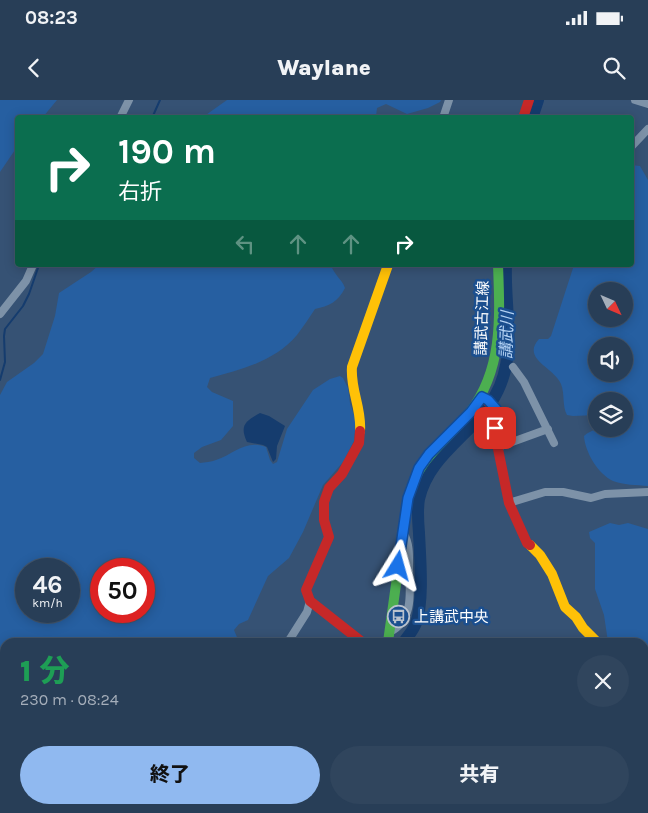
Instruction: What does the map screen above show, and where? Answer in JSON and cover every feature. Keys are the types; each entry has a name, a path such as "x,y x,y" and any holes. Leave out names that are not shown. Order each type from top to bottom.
{"street":[{"path":"122,115 129,100"},
{"path":"444,115 449,100"},
{"path":"524,115 529,100"},
{"path":"635,100 648,104"},
{"path":"634,144 648,129"},
{"path":"0,314 26,281 32,267"},
{"path":"357,638 310,602 307,596 307,587 329,537 324,520 324,502 329,488 342,474 359,443 361,421 351,376 352,367 387,267"},
{"name":"講武古江線","path":"389,637 408,498 419,468 429,454 471,412 488,401 500,333 498,267"},
{"path":"513,367 518,371 524,382 554,443"},
{"path":"488,401 496,409 494,417 498,447 509,503 527,543 540,555 552,574 565,606 593,638"},
{"path":"498,447 548,429"},
{"path":"509,503 545,492 563,492 591,498 605,494 648,492"},
{"path":"389,637 401,623 410,603 408,552 403,533"},
{"path":"291,638 307,612 310,602"}],"shaded area":[{"path":"0,100 57,100 45,115 15,115 15,150 0,172"},
{"path":"227,100 441,100 428,108 407,114 386,104 377,108 376,115 206,115"},
{"path":"634,165 640,166 648,180 648,486 630,485 607,478 593,462 584,436 588,433 588,437 633,437 633,392 588,392 588,415 567,415 561,384 536,358 534,352 534,346 539,339 548,339 551,336 573,267 634,267"},
{"path":"97,267 332,267 342,282 345,288 339,297 333,303 315,309 297,335 278,352 245,368 210,378 207,387 212,392 233,401 233,426 221,440 202,447 194,453 194,458 200,463 216,460 240,448 252,445 266,447 270,460 273,464 277,462 287,429 313,390 330,379 340,376 348,388 350,403 356,421 354,441 343,462 323,485 303,532 289,558 268,576 248,620 239,624 234,630 237,638 0,638 0,395 7,382 34,363 43,354 55,316 59,293"},
{"path":"260,413 285,426 277,446 276,459 273,462 267,447 247,442 245,436 245,424"},
{"path":"610,523 619,525 628,523 648,529 648,638 607,638 604,615 595,589 595,543 590,538 589,532"}],"waterway":[{"path":"153,115 160,100"},
{"name":"講武川","path":"533,115 538,100"},
{"path":"0,380 5,362 5,329 23,306 38,267"},
{"name":"講武川","path":"407,638 416,623 420,603 421,566 418,511 419,499 424,483 442,457 486,409 502,381 508,348 506,267"}],"traffic: fast":[{"path":"389,638 408,498 413,483 426,460 470,412 489,378 494,360 499,323 498,267"}],"traffic: slow":[{"path":"360,431 352,367 387,267"},
{"path":"530,545 540,555 552,574 565,607 593,638"}],"traffic: jam":[{"path":"524,115 529,100"},
{"path":"482,397 496,409 494,417 496,439 509,503 527,543 530,545"},
{"path":"357,638 310,601 306,590 329,537 324,520 324,502 329,488 342,474 359,443 360,431"}],"place":[{"name":"上講武中央","path":"398,617"}],"route":[{"path":"398,566 408,498 419,468 429,454 458,426 482,397 488,400 496,409 494,417 495,428"}]}
